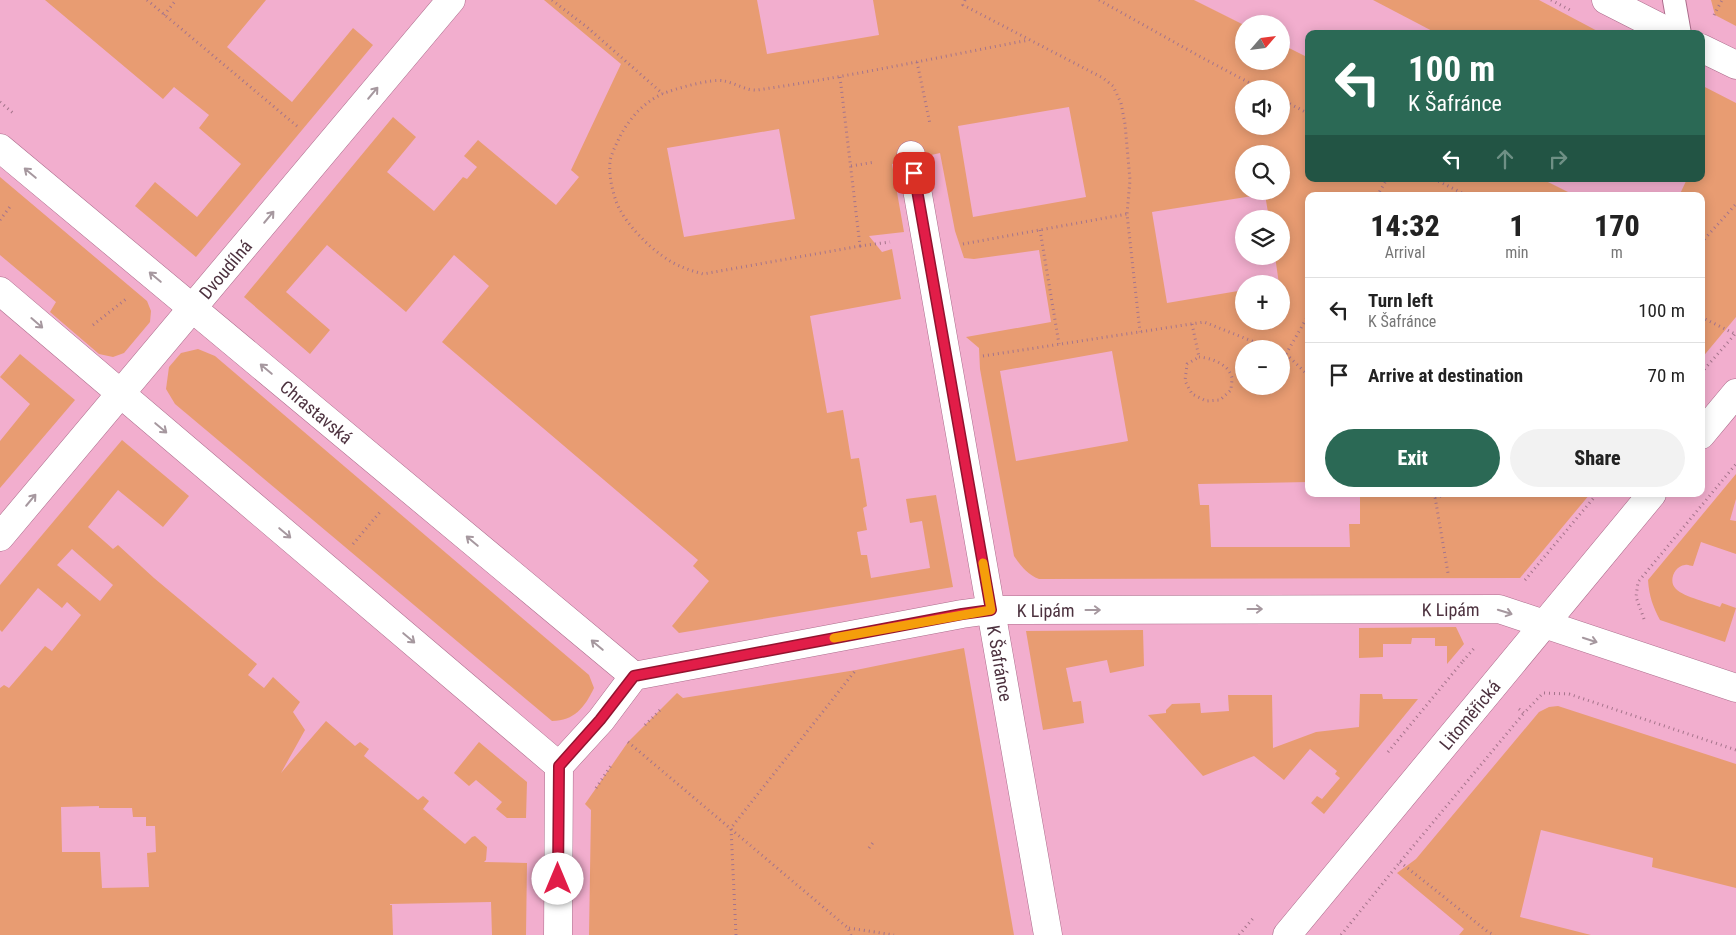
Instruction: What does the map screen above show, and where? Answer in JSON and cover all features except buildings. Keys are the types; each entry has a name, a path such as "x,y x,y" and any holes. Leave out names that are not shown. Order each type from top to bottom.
{"street":[{"name":"Dvoudílná","path":"0,537 451,0"},
{"path":"1606,0 1664,30"},
{"path":"1705,50 1736,65"},
{"name":"Chrastavská","path":"0,148 634,676"},
{"name":"K Šafránce","path":"911,155 1048,935"},
{"path":"0,291 559,766"},
{"path":"1705,430 1736,393"},
{"name":"Litoměřická","path":"1287,935 1650,497"},
{"name":"K Lipám","path":"634,676 991,610 1499,609 1736,688"},
{"path":"558,935 559,766 600,720 634,676"}],"lane":[{"path":"1674,0 1679,30"}],"path":[{"path":"147,0 325,150"},
{"path":"164,14 176,0"},
{"path":"552,0 588,28 663,94"},
{"path":"965,0 963,5 1102,78 1113,86 1121,103 1125,124 1130,180 1127,214 1140,332"},
{"path":"1099,0 1244,80"},
{"path":"840,76 860,246 704,274 680,267 656,250 640,236 623,216 610,180 610,159 619,137 631,118 646,103 663,94 692,85 722,80 754,90 840,76 1029,40"},
{"path":"917,62 932,133"},
{"path":"1290,104 1305,112"},
{"path":"1440,182 1460,192"},
{"path":"1705,239 1736,204"},
{"path":"956,242 961,245 1127,214"},
{"path":"1040,230 1059,344"},
{"path":"70,351 90,327 136,292 152,274"},
{"path":"1705,319 1736,333 1705,368"},
{"path":"1290,347 1305,321"},
{"path":"948,362 1204,322 1249,340"},
{"path":"1192,324 1199,357"},
{"path":"1199,357 1208,358 1223,365 1232,376 1231,390 1220,400 1206,401 1192,394 1184,381 1187,364 1199,357"},
{"path":"1290,358 1305,372"},
{"path":"1640,611 1636,597 1638,582 1736,464"},
{"path":"1434,497 1449,579"},
{"path":"1524,581 1594,497"},
{"path":"348,550 382,509"},
{"path":"735,935 731,828 856,670 858,664"},
{"path":"1569,694 1736,750"},
{"path":"1341,935 1524,714"},
{"path":"600,720 848,928 851,935"},
{"path":"869,848 875,840"},
{"path":"1400,862 1494,935"},
{"path":"848,928 894,935"}],"shaded area":[{"path":"45,0 266,0 227,47 292,102 353,28 373,45 196,257 135,206 155,182 197,217 241,164 199,128 209,115 174,87 163,99"},
{"path":"544,0 757,0 767,54 879,35 873,0 1194,0 1235,20 1235,70 1290,70 1290,48 1305,56 1305,182 1548,182 1568,192 1305,192 1305,482 1198,484 1200,505 1209,505 1211,547 1350,547 1349,524 1360,524 1360,497 1588,497 1520,578 1039,579 1031,575 1014,556 980,369 979,348 966,337 1051,322 1039,250 974,259 964,258 955,231 940,153 892,164 904,232 869,236 882,252 892,249 901,299 810,316 827,413 843,410 851,459 859,458 867,506 863,508 867,530 857,532 861,555 867,555 871,578 930,568 922,521 910,523 906,499 936,495 953,587 679,633 672,626 709,581 693,566 698,560 442,342 489,286 454,255 406,312 327,245 286,292 330,330 310,354 244,297 393,117 416,137 387,172 434,211 463,177 467,179 477,167 464,156 478,140 556,205 579,177 571,170 621,64","holes":["1069,107 1086,197 973,217 958,126","779,129 795,219 684,237 667,148","1235,145 1290,145 1290,200 1266,200 1268,210 1290,210 1290,265 1276,265 1278,275 1290,275 1290,330 1235,330 1235,292 1167,303 1152,212 1235,199","1112,351 1128,441 1016,461 1000,371"]},
{"path":"1373,0 1539,0 1595,30 1430,30"},
{"path":"1711,0 1736,0 1736,26 1715,15"},
{"path":"1705,87 1736,103 1736,317 1705,354 1705,192 1681,192 1686,182 1705,182"},
{"path":"0,177 147,301 151,311 150,322 124,353 113,357 99,354 50,312 56,302 0,255"},
{"path":"198,349 215,356 589,675 594,688 583,707 567,719 552,721 175,404 166,389 169,367 181,353"},
{"path":"20,354 75,400 0,488 0,441 30,404 0,377"},
{"path":"122,440 189,496 163,527 118,490 88,527 113,549 118,545 154,578 257,664 248,675 264,688 273,677 300,702 293,712 305,730 281,773 326,721 355,746 360,742 369,749 364,756 418,800 423,796 429,801 423,809 465,844 475,836 487,847 486,860 484,862 527,863 526,935 492,935 491,902 390,904 392,905 393,935 0,935 0,688 4,685 9,688 45,646 52,651 81,615 67,602 62,608 38,588 2,632 0,630 0,585","holes":["72,549 113,585 100,601 57,565","99,806 99,808 132,808 133,817 146,817 146,826 155,826 156,852 147,853 149,887 102,888 100,852 62,852 61,807"]},
{"path":"1736,474 1736,499 1730,520 1736,521 1736,554 1701,542 1693,566 1681,566 1675,571 1672,579 1676,589 1685,595 1720,607 1722,603 1736,608 1725,642 1660,620 1649,591 1648,580"},
{"path":"1456,627 1464,644 1447,664 1447,646 1435,646 1435,638 1412,638 1411,644 1383,644 1383,657 1359,658 1359,628"},
{"path":"1143,630 1144,666 1110,673 1107,660 1066,668 1073,702 1081,701 1084,723 1043,730 1026,631"},
{"path":"964,648 1014,935 589,935 591,810 585,804 628,742 677,693 683,698 856,670"},
{"path":"1360,694 1382,694 1383,699 1418,699 1324,814 1311,803 1317,796 1322,799 1340,778 1335,774 1337,771 1310,749 1284,780 1254,756 1203,776 1148,715 1166,713 1166,710 1172,704 1200,703 1201,713 1229,711 1228,695 1272,695 1273,748 1316,732 1359,727"},
{"path":"1558,706 1736,764 1736,888 1652,867 1653,858 1541,830 1520,917 1591,935 1459,935 1464,929 1397,873 1416,859 1539,712 1549,707"},
{"path":"479,742 527,782 526,818 507,818 496,809 502,802 476,780 469,786 454,773"}],"slow traffic":[{"path":"834,638 991,610 983,563"}],"route":[{"path":"558,879 559,766 600,720 634,676 991,610 914,173"}]}
